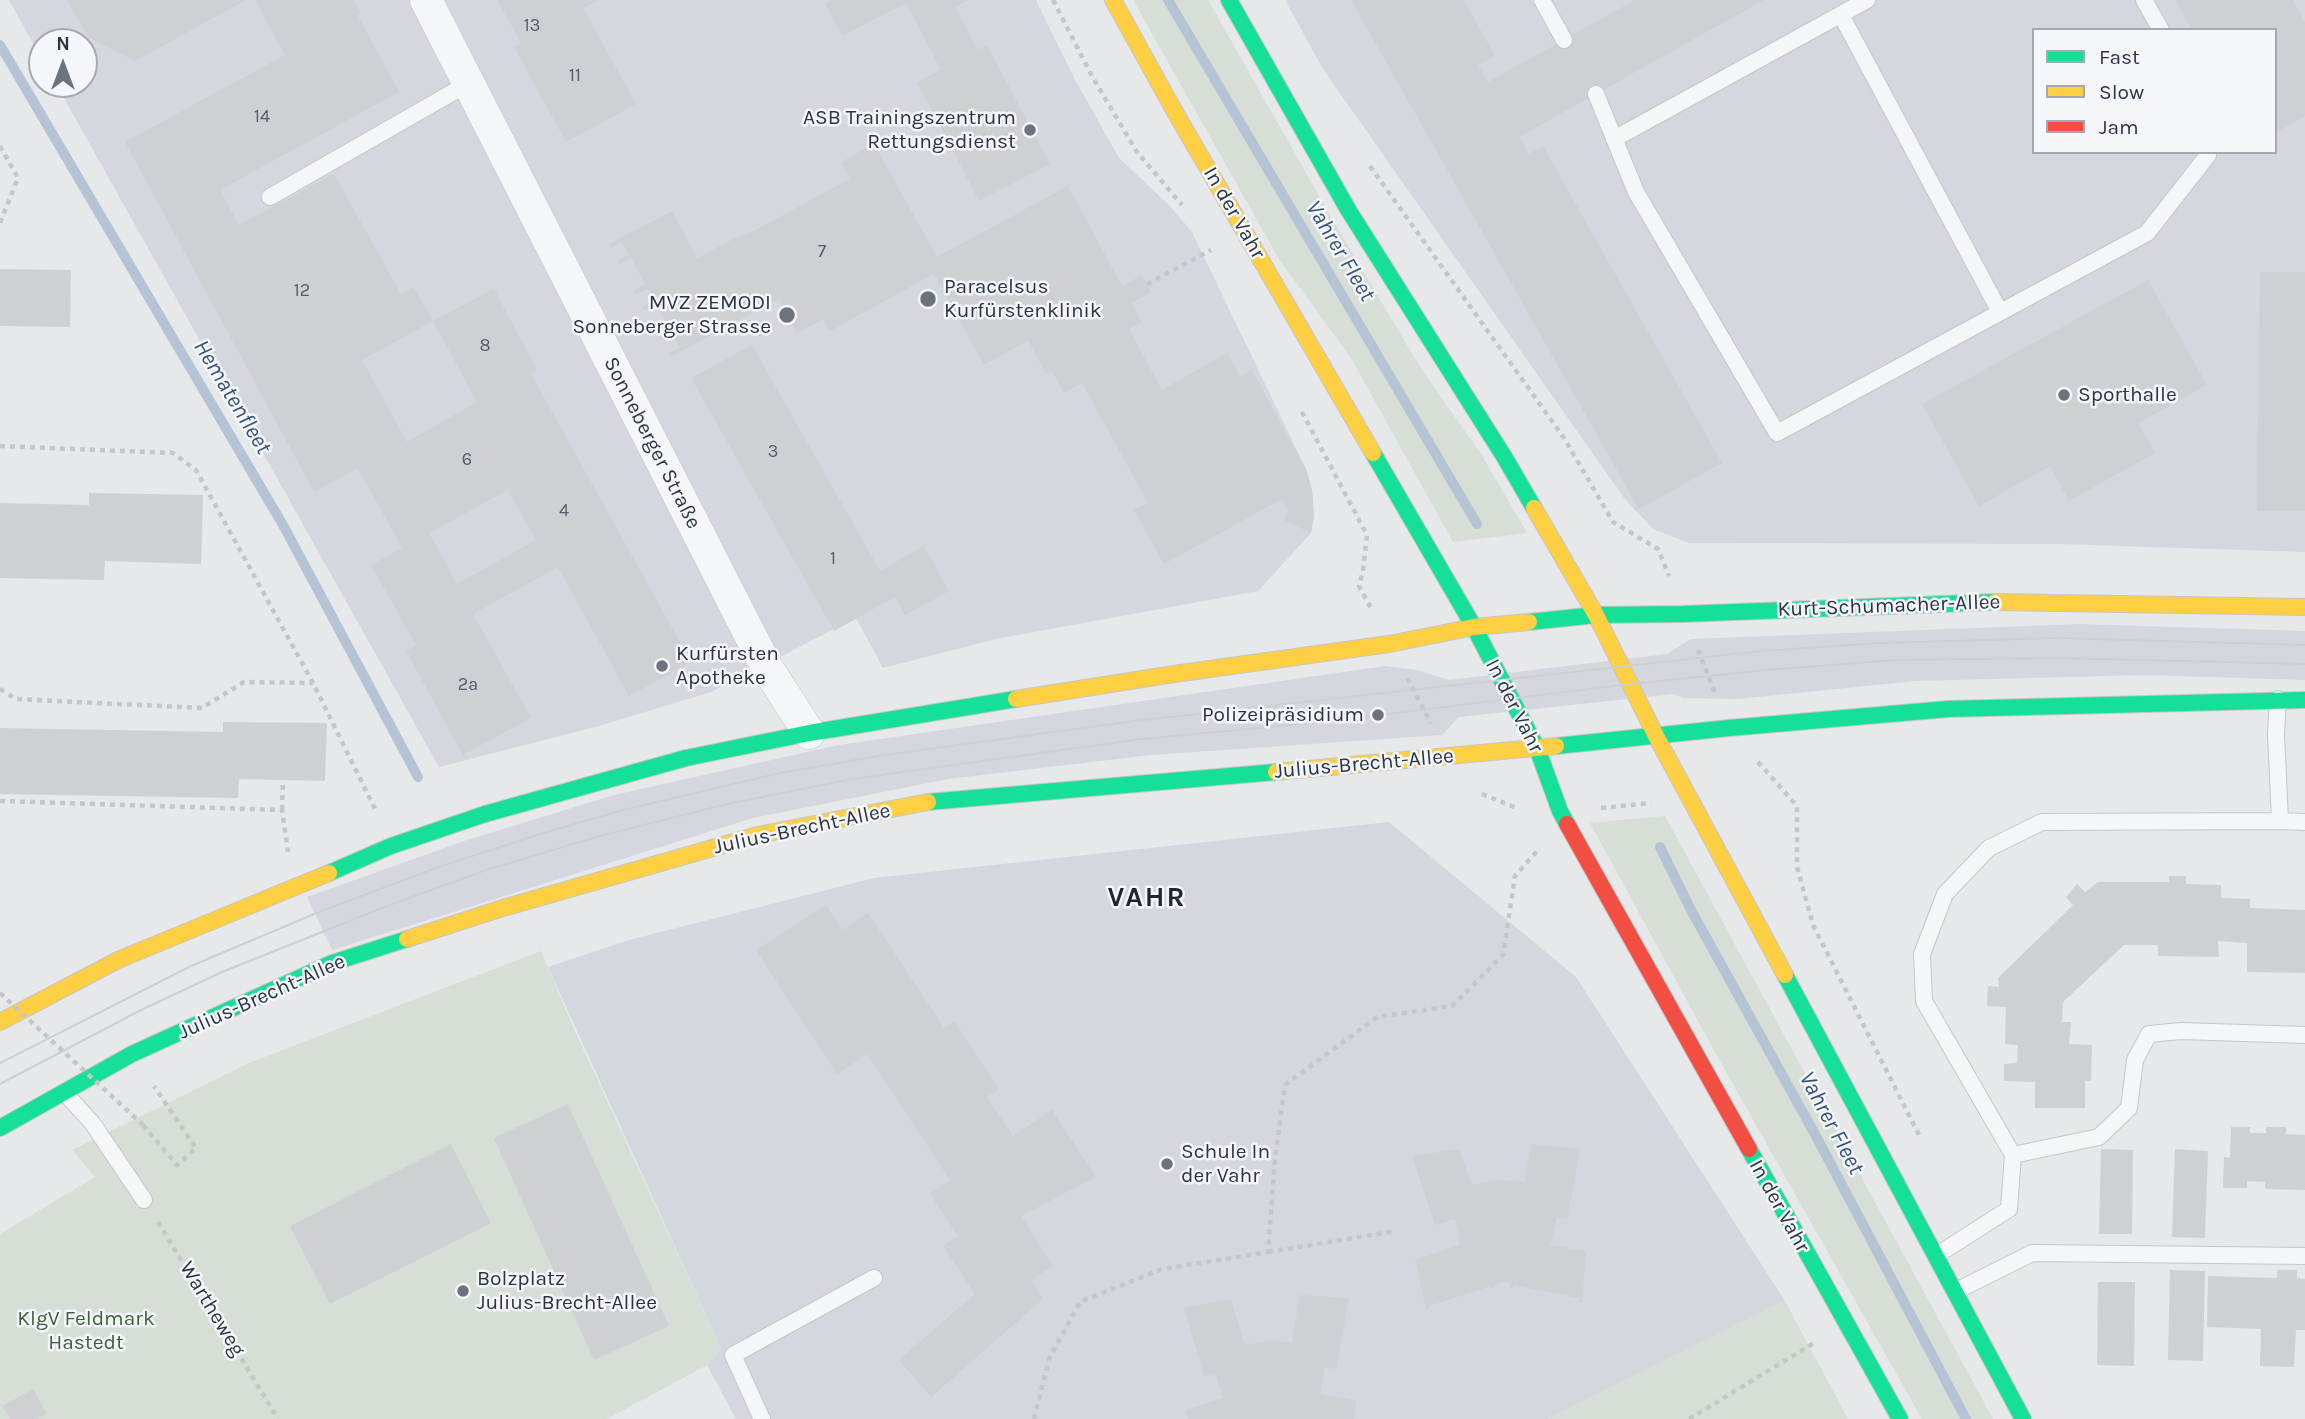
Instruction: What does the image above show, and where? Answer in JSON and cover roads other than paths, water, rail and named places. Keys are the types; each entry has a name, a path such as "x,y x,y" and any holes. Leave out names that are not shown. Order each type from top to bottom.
{"main road":[{"name":"In der Vahr","path":"1113,0 1474,627 1537,748 1560,811 1899,1419"},
{"path":"1230,0 1349,211 1505,458 1596,615 1656,736 2023,1419"},
{"name":"Kurt-Schumacher-Allee","path":"1474,627 1596,615 1996,602 2305,607"},
{"path":"0,1022 118,960 391,846 485,814 686,758 809,733 1174,674 1389,644 1474,627"},
{"path":"1656,736 1948,709 2305,700"},
{"name":"Julius-Brecht-Allee","path":"0,1128 132,1054 332,963 503,908 758,835 942,799 1452,757 1656,736"}],"street":[{"name":"Sonneberger Straße","path":"426,0 766,666 809,733"}],"lane":[{"path":"1542,0 1564,40"},
{"path":"1614,139 1867,0"},
{"path":"2144,0 2160,28"},
{"path":"1841,15 2000,312"},
{"path":"270,197 469,83"},
{"path":"1596,94 1636,192 1777,433 2147,233 2208,154"},
{"path":"2278,699 2276,734 2280,821"},
{"path":"1937,1255 2010,1209 2013,1155 1924,1001 1922,954 1945,894 1989,848 2042,822 2305,822"},
{"path":"2013,1155 2099,1137 2129,1108 2135,1060 2149,1034 2181,1031 2305,1035"},
{"path":"64,1092 93,1124 144,1200"},
{"path":"1956,1291 2032,1253 2305,1256"},
{"path":"762,1419 733,1355 874,1278"}],"waterway":[{"name":"Vahrer Fleet","path":"1168,0 1477,524"},
{"name":"Hematenfleet","path":"0,45 283,525 418,777"},
{"name":"Vahrer Fleet","path":"1660,847 1691,910 1817,1138 1966,1419"}],"tram line":[{"path":"0,1063 191,966 319,912 436,868 619,811 780,773 885,755 1134,721 1761,651 1881,643 2058,638 2305,645"},
{"path":"0,1084 141,1010 222,972 387,906 489,869 600,836 723,805 852,779 1142,739 1322,722 1766,670 1897,660 2057,658 2305,664"}],"place":[{"name":"ASB Trainingszentrum Rettungsdienst","path":"1030,130"},
{"name":"Paracelsus Kurfürstenklinik","path":"928,299"},
{"name":"MVZ ZEMODI Sonneberger Strasse","path":"787,315"},
{"name":"Sporthalle","path":"2064,395"},
{"name":"Kurfürsten Apotheke","path":"662,666"},
{"name":"Polizeipräsidium","path":"1378,715"},
{"name":"Schule In der Vahr","path":"1167,1164"},
{"name":"Bolzplatz Julius-Brecht-Allee","path":"463,1291"}],"district":[{"name":"VAHR","path":"1147,898"}],"park label":[{"name":"KlgV Feldmark Hastedt","path":"86,1331"}]}
